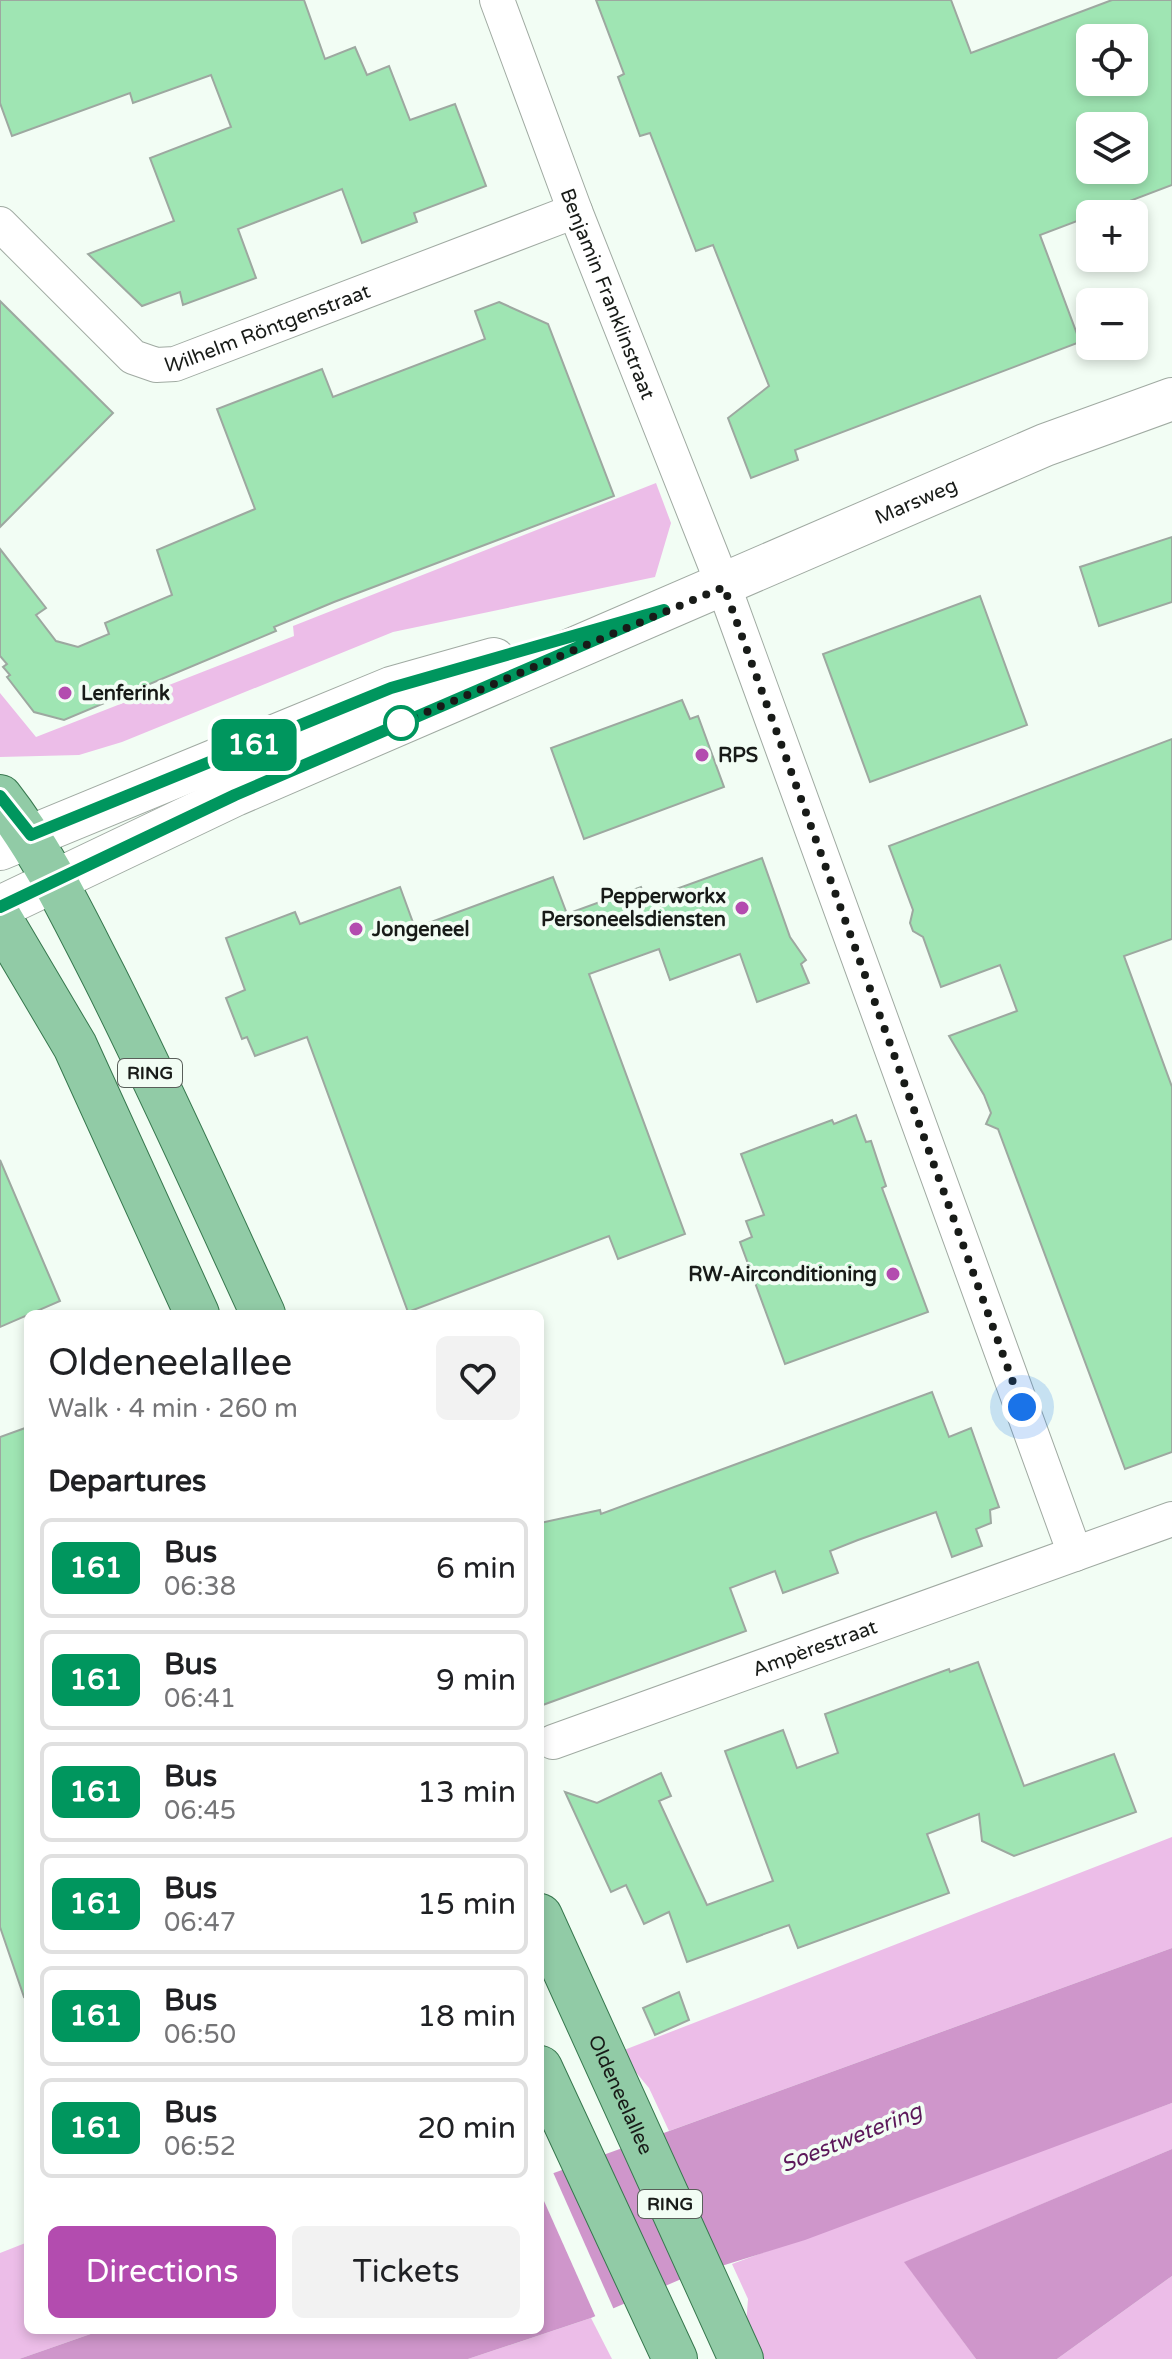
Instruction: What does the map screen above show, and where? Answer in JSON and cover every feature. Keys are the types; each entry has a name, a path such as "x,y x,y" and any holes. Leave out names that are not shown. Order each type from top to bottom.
{"main road":[{"name":"RING","path":"0,797 15,842 56,883 122,1013 261,1310"},
{"name":"RING","path":"0,919 75,1046 195,1310"},
{"name":"Oldeneelallee","path":"544,1925 741,2359"},
{"name":"RING","path":"544,2077 669,2347"}],"street":[{"name":"Benjamin Franklinstraat","path":"497,0 575,211 724,587"},
{"name":"Wilhelm Röntgenstraat","path":"0,224 133,357 156,365 175,364 575,211"},
{"name":"Marsweg","path":"0,907 56,883 235,795 724,587 1045,445 1172,399"},
{"path":"724,587 1075,1554"},
{"name":"Marsweg","path":"15,842 391,688 664,610"},
{"name":"Ampèrestraat","path":"553,1742 1172,1519"}],"shaded area":[{"path":"656,483 671,523 655,577 393,632 122,742 79,755 0,757 0,693 36,737 294,636 293,626"},
{"path":"1172,1837 1172,1948 669,2131 649,2088 619,2052"},
{"path":"1172,2103 1172,2149 905,2262 976,2359 762,2359 746,2327 748,2299 732,2264"},
{"path":"24,2244 24,2334 91,2334 19,2359 0,2359 0,2253"},
{"path":"1172,2276 1172,2359 1057,2359"},
{"path":"591,2318 612,2359 468,2359 544,2334"}],"water":[{"name":"Soestwetering","path":"1172,1948 1172,2103 805,2240 686,2277 591,2318 544,2334 544,2177"},
{"path":"1172,2149 1172,2276 1057,2359 976,2359 904,2262"},
{"path":"91,2334 543,2334 468,2359 19,2359"}],"pier":[{"path":"552,2170 615,2312 597,2320 544,2201 544,2173"}],"building":[{"path":"0,0 304,0 325,59 355,47 367,75 389,66 410,120 455,104 486,186 414,213 417,222 362,243 342,189 238,229 256,278 183,305 180,292 142,306 88,254 174,221 150,158 231,127 211,75 133,103 130,93 12,136 0,103"},
{"path":"596,0 951,0 971,53 1112,0 1172,0 1172,185 1132,200 1076,200 1076,221 1040,235 1076,331 1076,344 795,450 798,460 751,478 728,418 769,386 713,245 696,251 650,133 640,136 618,77 624,74"},
{"path":"0,301 113,413 0,527"},
{"path":"499,302 548,324 614,496 334,602 274,627 276,631 64,720 34,712 7,677 10,675 3,667 7,664 0,656 0,549 46,608 36,615 56,641 78,647 109,634 105,623 172,595 157,550 255,509 217,409 322,369 333,397 485,339 475,311"},
{"path":"1172,537 1172,602 1099,626 1080,567"},
{"path":"980,596 1027,725 870,782 823,654"},
{"path":"682,700 690,719 698,716 724,787 584,839 551,748"},
{"path":"1172,739 1172,939 1124,956 1172,1087 1172,1452 1125,1469 998,1129 986,1124 991,1113 984,1095 949,1036 1017,1011 1000,965 941,987 923,937 913,931 910,923 913,910 889,846"},
{"path":"762,858 790,937 806,960 801,964 809,983 757,1002 740,954 670,980 659,949 589,974 685,1234 618,1259 609,1236 407,1310 307,1037 255,1056 247,1037 242,1039 226,998 245,990 226,938 295,912 300,924 400,887 415,928 553,877 567,914 641,887 646,900"},
{"path":"856,1115 866,1142 871,1141 886,1186 882,1188 928,1312 785,1364 740,1242 752,1237 746,1221 764,1215 741,1154 832,1120 834,1124"},
{"path":"0,1160 60,1301 39,1310 24,1310 24,1317 0,1327"},
{"path":"932,1392 949,1437 971,1428 999,1507 990,1510 991,1523 976,1529 982,1546 952,1557 936,1512 830,1551 838,1573 783,1593 775,1571 730,1588 746,1631 544,1705 544,1522 600,1510 601,1514"},
{"path":"24,1428 24,1997 0,1927 0,1437"},
{"path":"978,1662 1024,1786 1114,1754 1136,1812 1014,1856 982,1841 979,1814 927,1834 949,1893 798,1948 789,1925 687,1962 669,1912 644,1924 626,1885 611,1892 565,1792 597,1803 661,1773 671,1796 659,1801 707,1905 773,1881 725,1751 783,1730 797,1768 838,1753 825,1714 949,1669 950,1672"},
{"path":"679,1992 689,2020 655,2035 643,2008"}],"bus line":[{"name":"161","path":"0,796 31,835 116,803 391,688 664,610 235,795 56,883 0,907"}],"place":[{"name":"Lenferink","path":"65,693"},
{"name":"RPS","path":"702,755"},
{"name":"Pepperworkx Personeelsdiensten","path":"742,908"},
{"name":"Jongeneel","path":"356,929"},
{"name":"RW-Airconditioning","path":"893,1274"}],"route":[{"path":"401,723 724,587 1022,1407"}]}
